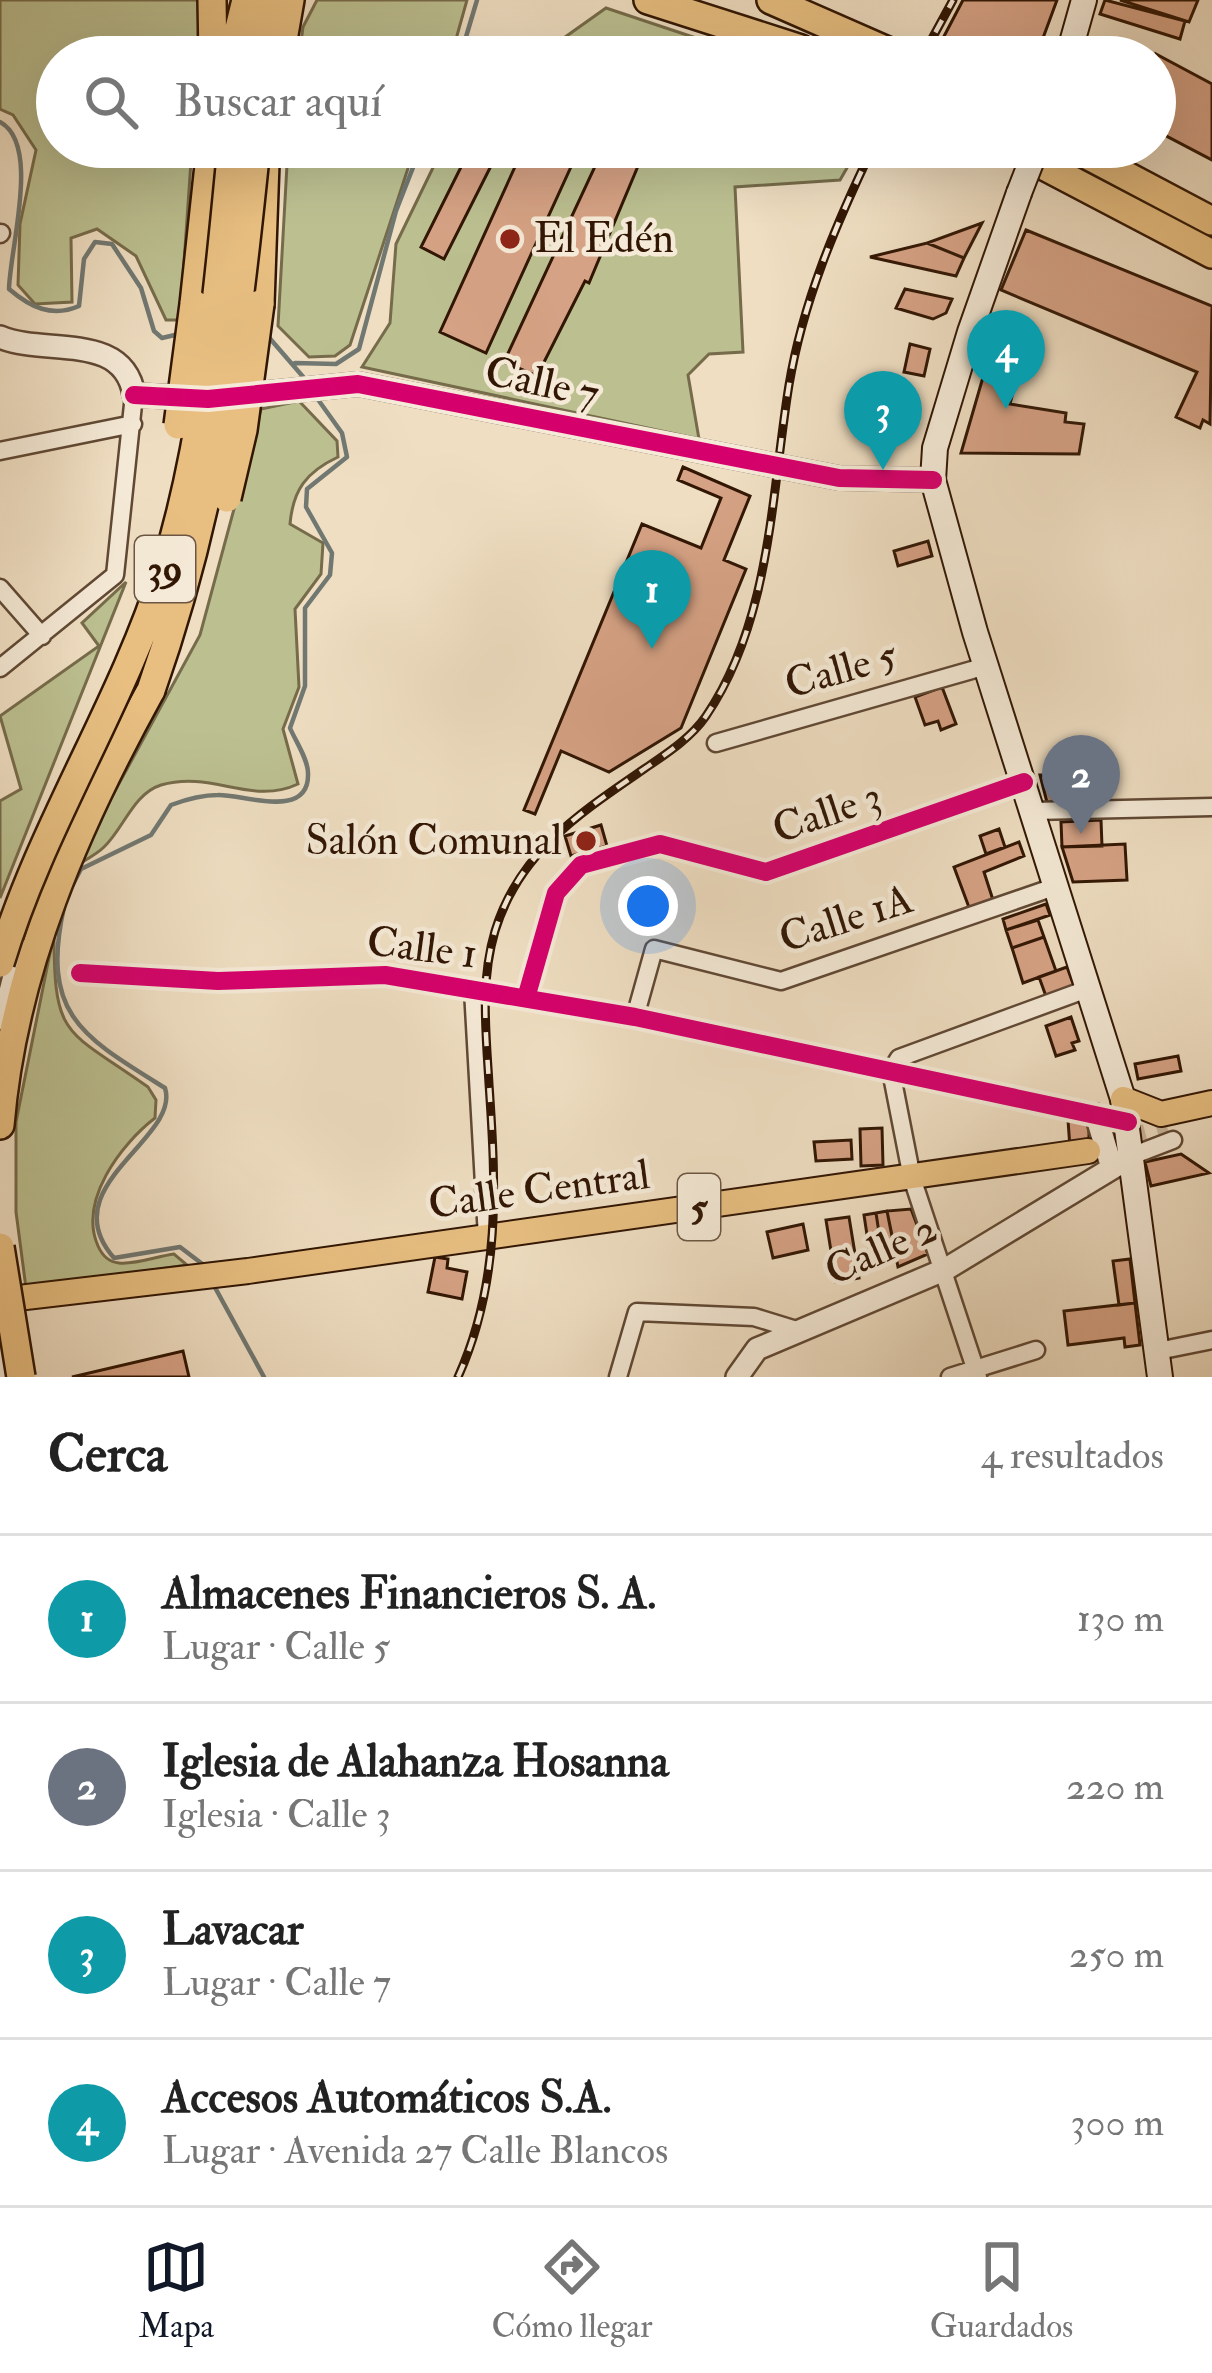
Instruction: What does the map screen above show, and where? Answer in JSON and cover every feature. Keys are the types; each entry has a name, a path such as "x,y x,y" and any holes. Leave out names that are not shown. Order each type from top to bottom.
{"highway":[{"path":"212,0 213,36"},
{"path":"241,36 256,0"},
{"path":"250,36 256,0"},
{"path":"256,0 262,36"},
{"path":"284,36 290,0"},
{"path":"648,0 757,36"},
{"path":"701,0 774,36"},
{"path":"771,0 853,36"},
{"path":"802,0 864,36"},
{"path":"124,667 214,304 211,168"},
{"name":"39","path":"0,963 34,864 164,571 182,507 220,268 230,168"},
{"name":"39","path":"0,1125 9,1044 41,924 151,690 185,594 212,491 261,168"},
{"path":"151,690 185,631 205,580 243,430 260,304 264,168"},
{"path":"1048,168 1212,254"},
{"path":"1112,168 1212,221"},
{"path":"0,1247 21,1377"}],"main road":[{"path":"1074,36 1084,0"},
{"path":"1029,168 934,448 933,480 1125,1110 1123,1162 1160,1377"},
{"path":"1125,1110 1161,1114 1212,1103"},
{"path":"1171,1135 1212,1117"},
{"name":"Calle Central","path":"0,1300 238,1273 1088,1151"}],"street":[{"path":"0,1021 35,900 77,811 174,567 212,398 214,304 227,274 240,168"},
{"path":"0,337 36,348 94,350 126,370 134,395 115,575 0,668"},
{"name":"Calle 7","path":"134,395 212,398 345,384 388,388 839,478 933,480"},
{"path":"0,451 133,424"},
{"path":"0,587 42,636"},
{"name":"Calle 5","path":"716,743 986,666"},
{"name":"Calle 3","path":"526,998 556,893 581,866 660,844 766,872 1024,782"},
{"path":"1033,811 1212,807"},
{"name":"Calle 1A","path":"635,1017 654,949 781,981 1058,886"},
{"name":"Calle 1","path":"80,973 218,981 349,974 473,990 635,1017 1096,1115 1125,1110"},
{"path":"977,1373 946,1269 911,1178 891,1071 899,1058 1090,988"},
{"path":"473,990 487,1237"},
{"path":"1096,1115 1123,1162 1171,1135"},
{"name":"Calle 2","path":"618,1377 637,1312 754,1317 794,1329 946,1269 1123,1162"},
{"path":"737,1377 758,1349 794,1329"},
{"path":"0,1339 8,1377"},
{"path":"1158,1351 1212,1340"},
{"path":"950,1377 977,1373 1036,1350"}],"green space":[{"path":"0,0 199,0 198,36 36,36 36,150 13,115 0,109"},
{"path":"317,0 467,0 457,36 302,36"},
{"path":"606,8 690,36 567,36"},
{"path":"36,150 36,168 191,168 180,320 166,320 136,256 97,229 71,238 72,302 35,304 18,285 20,224"},
{"path":"287,168 408,168 350,345 335,356 309,357 278,326"},
{"path":"433,168 847,168 840,180 735,187 743,352 709,354 688,375 699,439 362,367 390,323 396,244"},
{"path":"299,401 337,441 338,457 303,483 290,524 323,543 321,574 295,609 299,687 283,729 298,784 264,791 198,782 161,785 136,804 104,847 73,868 200,635 261,409"},
{"path":"126,582 0,898 0,801 21,789 0,716 99,646 82,623"},
{"path":"54,933 57,994 70,1028 148,1087 156,1100 155,1118 117,1158 98,1193 93,1229 98,1246 115,1262 174,1254 187,1265 26,1288 16,1212 16,1122"}],"building":[{"path":"963,0 1057,0 1044,36 944,36"},
{"path":"1105,0 1185,21 1180,39 1100,14"},
{"path":"1120,0 1198,0 1189,22"},
{"path":"1176,65 1212,84 1212,160 1176,141"},
{"name":"El Edén","path":"460,168 490,168 444,259 421,247"},
{"name":"El Edén","path":"514,168 570,168 486,353 440,332"},
{"name":"El Edén","path":"594,168 637,168 589,283 585,281 537,376 504,362"},
{"path":"982,223 964,258 927,243"},
{"path":"1026,230 1212,306 1210,424 1203,420 1200,428 1176,417 1197,372 1001,290"},
{"path":"927,243 964,258 956,276 870,257"},
{"path":"905,289 952,299 946,313 933,319 896,308"},
{"path":"910,344 930,349 924,376 904,372"},
{"path":"988,360 1020,365 1010,404 1066,413 1065,422 1084,424 1079,454 961,453"},
{"path":"683,467 750,496 724,560 746,569 681,728 609,772 561,751 535,814 524,810 642,524 701,548 721,498 678,480"},
{"path":"928,541 932,556 898,566 894,551"},
{"path":"942,687 956,724 941,730 938,721 925,725 915,697"},
{"path":"1040,775 1065,776 1067,804 1048,806"},
{"path":"1101,820 1102,846 1062,847 1061,822"},
{"name":"Salón Comunal","path":"601,825 607,846 571,856 565,836"},
{"path":"999,829 1005,847 986,854 980,836"},
{"path":"1019,842 1024,856 984,872 993,900 970,910 954,867"},
{"path":"1125,844 1127,880 1073,882 1062,847"},
{"path":"1046,904 1050,915 1006,930 1003,919"},
{"path":"1038,920 1044,937 1012,948 1006,930"},
{"path":"1044,937 1056,971 1023,983 1012,948"},
{"path":"1067,967 1075,989 1047,999 1039,977"},
{"path":"1071,1017 1079,1041 1072,1043 1075,1050 1056,1056 1046,1026"},
{"path":"1178,1056 1181,1071 1138,1079 1135,1064"},
{"path":"1068,1120 1089,1124 1089,1144 1070,1148"},
{"path":"882,1128 883,1165 861,1166 860,1129"},
{"path":"851,1140 852,1159 816,1161 814,1142"},
{"path":"1181,1154 1209,1173 1151,1186 1145,1162"},
{"path":"911,1209 928,1254 898,1267 887,1211"},
{"path":"887,1211 894,1245 881,1246 876,1213"},
{"path":"876,1213 881,1246 869,1248 864,1215"},
{"path":"849,1217 859,1278 836,1282 826,1220"},
{"path":"803,1224 808,1250 773,1258 767,1232"},
{"path":"435,1257 448,1259 447,1268 467,1272 462,1299 428,1292"},
{"path":"1130,1259 1135,1303 1119,1305 1113,1261"},
{"path":"1135,1303 1140,1345 1125,1347 1124,1338 1068,1345 1064,1311"},
{"path":"183,1351 189,1377 72,1377"}],"waterway":[{"path":"466,36 477,0"},
{"path":"0,122 12,134 21,173 9,289 42,309 79,306 84,259 95,242 112,244 141,288 154,331 162,338 179,334"},
{"path":"295,363 336,364 359,349 396,211 413,168"},
{"path":"266,334 305,379"},
{"path":"70,890 81,869 151,835 171,805 212,795 287,801 306,788 304,756 290,728 305,686 305,608 330,575 332,553 306,507 307,489 347,457 342,433 314,394"},
{"path":"64,907 58,974 75,1019 111,1053 165,1088 165,1107 155,1126 107,1186 98,1208 99,1232 114,1258 180,1247 205,1266"},
{"path":"212,1282 264,1377"}],"tunnel":[{"path":"1088,1151 1168,1130"}],"railway":[{"path":"933,36 953,0"},
{"path":"458,1377 482,1305 492,1233 485,1007 495,931 519,879 554,837 686,738 706,716 727,679 744,639 765,556 789,385 803,323 864,168"}],"cycle path":[{"path":"134,395 208,399 358,384 839,478 933,480"},
{"path":"526,998 556,893 581,865 660,844 766,872 1024,782"},
{"path":"80,973 218,981 385,975 635,1017 1128,1122"}],"place":[{"name":"El Edén","path":"510,239"},
{"name":"Accesos Automáticos S.A.","path":"1006,409"},
{"name":"Lavacar","path":"883,470"},
{"name":"Almacenes Financieros S. A.","path":"652,649"},
{"name":"Iglesia de Alahanza Hosanna","path":"1081,834"},
{"name":"Salón Comunal","path":"586,841"}]}
